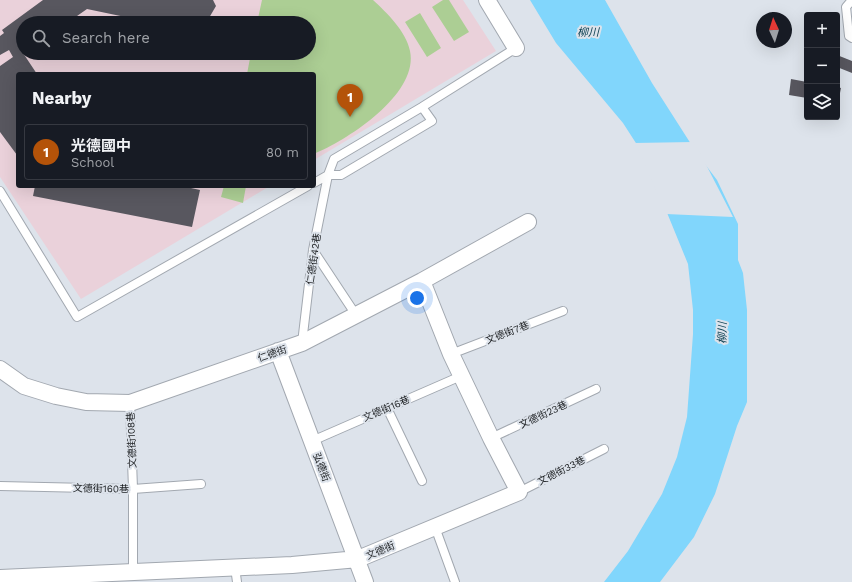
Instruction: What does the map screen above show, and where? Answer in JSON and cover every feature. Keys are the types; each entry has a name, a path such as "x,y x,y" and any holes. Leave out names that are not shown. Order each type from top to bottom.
{"street":[{"path":"487,0 516,48"},
{"name":"仁德街","path":"0,369 24,386 56,396 86,402 130,403 302,343 422,281 528,222"},
{"path":"422,281 451,354 491,438 519,492"},
{"name":"弘德街","path":"278,351 366,582"},
{"name":"文德街","path":"0,578 117,578 133,572 236,575 292,565 358,559 519,492"}],"lane":[{"path":"852,0 846,7 849,36 852,38"},
{"name":"仁德街42巷","path":"302,343 313,250 328,175 334,159 422,107 516,48"},
{"path":"316,182 328,175 341,175 432,121 422,107"},
{"path":"0,191 77,317 304,188"},
{"path":"313,250 356,315"},
{"name":"文德街7巷","path":"451,354 563,311"},
{"name":"文德街16巷","path":"312,441 462,376"},
{"name":"文德街23巷","path":"491,438 596,389"},
{"name":"文德街108巷","path":"130,403 133,489 133,572"},
{"path":"387,408 422,481"},
{"name":"文德街33巷","path":"519,492 604,449"},
{"name":"文德街160巷","path":"0,486 133,489 201,484"},
{"path":"435,527 455,582"}],"shaded area":[{"path":"0,0 463,0 496,51 316,159 316,72 16,72 16,188 267,188 81,299 0,177"}],"green space":[{"path":"262,0 373,0 395,23 408,44 410,51 410,67 404,83 393,99 362,127 345,138 316,153 316,72 247,72 250,60 316,60 316,16 259,16"},
{"path":"443,0 449,0 469,32 454,41 432,7"},
{"path":"420,13 441,48 427,57 405,22"},
{"path":"223,188 246,188 243,203 221,197"}],"water":[{"name":"柳川","path":"530,0 605,0 652,83 698,155 717,180 738,224 738,260 743,273 747,310 747,402 737,426 715,494 694,537 660,582 604,582 628,551 662,494 677,457 687,417 693,334 693,310 688,264 643,154 623,123 556,43"}],"pier":[{"path":"693,142 733,217 666,214 641,155 634,143"}],"building":[{"path":"43,0 213,0 216,6 210,16 120,16 87,9 77,16 21,16"},
{"path":"16,20 16,60 28,60 36,72 16,72 16,154 0,132 0,66 13,57 9,50 0,55 0,36 4,33 2,30"},
{"path":"840,56 852,61 852,73 840,68"},
{"path":"791,79 804,81 804,98 789,95"},
{"path":"35,188 191,188 200,190 192,227 33,196"}],"place":[{"name":"光德國中","path":"350,117"}]}
